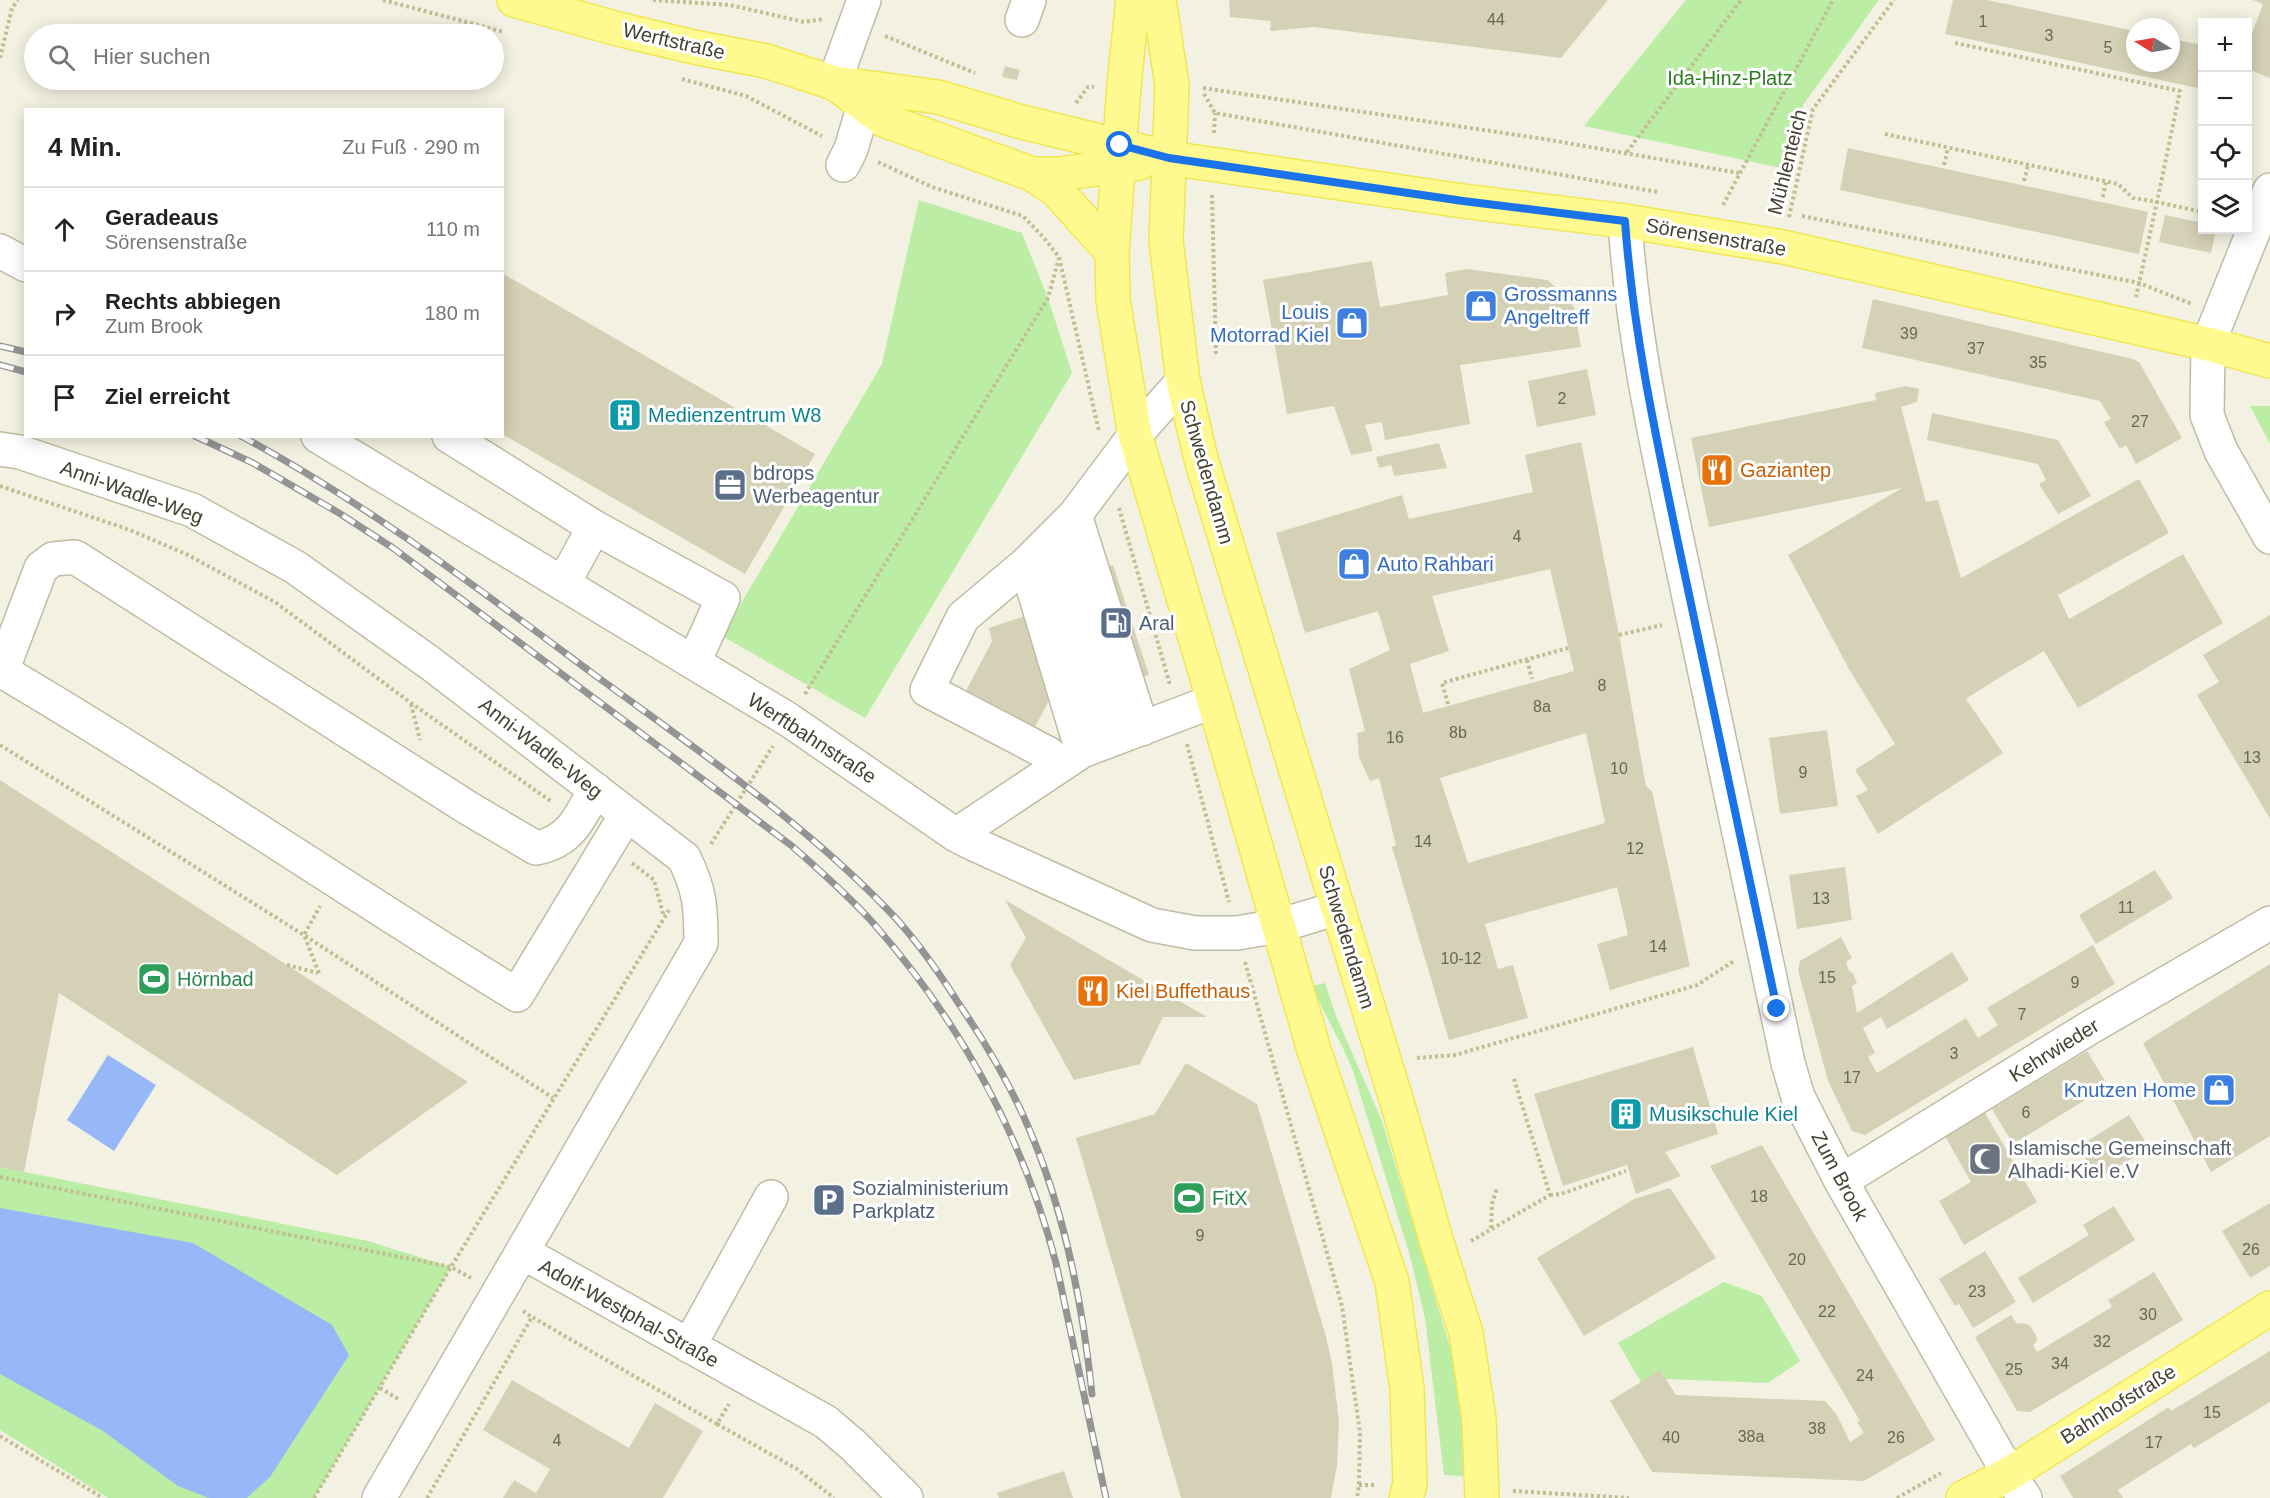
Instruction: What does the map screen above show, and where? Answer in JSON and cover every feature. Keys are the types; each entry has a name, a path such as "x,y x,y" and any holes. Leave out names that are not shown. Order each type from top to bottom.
{"main road":[{"name":"Werftstraße","path":"514,0 618,29 766,61 834,83 938,97 1022,122 1119,156"},
{"path":"1132,0 1112,252 1113,300 1136,435 1314,1050 1392,1282 1407,1389 1411,1493"},
{"name":"Schwedendamm","path":"1159,0 1172,85 1166,241 1182,381 1201,459 1466,1334 1479,1419 1482,1498"},
{"name":"Werftstraße","path":"834,83 884,120 1032,174 1056,189 1112,252"},
{"name":"Werftstraße","path":"1032,174 1059,174 1119,156"},
{"name":"Sörensenstraße","path":"1119,156 1169,158 1213,164 1463,201 1625,221 1783,247 2208,344 2270,361"},
{"name":"Bahnhofstraße","path":"1963,1498 2017,1486 2270,1308"}],"street":[{"path":"834,83 864,0"},
{"path":"847,157 864,105"},
{"path":"2270,190 2208,344 2207,415 2221,451 2270,537"},
{"name":"Zum Brook","path":"1625,221 1629,280 1640,355 1762,942 1788,1063 1798,1096 1841,1182 2017,1486"},
{"path":"0,251 24,265"},
{"name":"Schwedendamm","path":"1083,753 1049,754 927,690 963,617 1026,564 1075,515 1136,435 1182,381"},
{"path":"452,438 594,527 723,598 693,662"},
{"name":"Werftbahnstraße","path":"330,440 562,584 789,720 956,835 1152,925 1195,933 1237,933 1278,926 1338,908"},
{"name":"Anni-Wadle-Weg","path":"0,449 20,452 192,510 295,567 430,663 684,858 693,877 701,909 701,943 522,1252"},
{"path":"1075,515 1142,729"},
{"path":"562,584 594,527"},
{"path":"1051,538 1083,753"},
{"path":"595,789 579,822 552,845 537,848 468,808 75,557 53,559 41,568 3,671 336,880 395,921 517,995 626,815"},
{"path":"1026,564 1083,753"},
{"path":"956,835 1083,753 1214,701"},
{"name":"Kehrwieder","path":"1841,1182 2089,1028 2270,923"},
{"path":"689,1346 771,1197"},
{"name":"Adolf-Westphal-Straße","path":"379,1498 522,1252 826,1422 854,1446 906,1498"}],"path":[{"path":"0,58 12,8 18,0"},
{"path":"1627,152 1741,0"},
{"path":"1716,236 1723,203 1833,0"},
{"name":"Mühlenteich","path":"1783,247 1813,109 1894,0"},
{"path":"1955,43 2180,91 2129,326"},
{"path":"1216,355 1211,217 1215,113 1200,88 1627,152 1739,173"},
{"path":"746,96 847,157 1023,216 1059,257 1109,472 1179,715 1237,933 1342,1306 1360,1433 1357,1498"},
{"path":"1215,113 1665,193"},
{"path":"1885,134 2118,183 2133,198 2198,211"},
{"path":"1944,165 1948,148"},
{"path":"2024,181 2028,165"},
{"path":"2103,197 2106,181"},
{"path":"1723,203 1734,205"},
{"path":"1779,212 2139,283 2220,314"},
{"path":"314,1498 451,1267 664,917 693,877 721,826 748,788 1048,298 1059,257"},
{"path":"0,486 130,530 186,554 275,602 411,703 579,822"},
{"path":"1619,635 1694,618"},
{"path":"1448,704 1443,683 1568,648"},
{"path":"1527,660 1532,679"},
{"path":"0,745 304,935 554,1098"},
{"path":"608,844 654,880 664,917"},
{"path":"287,965 319,974 304,935"},
{"path":"1410,1059 1455,1055 1697,985 1762,942"},
{"path":"1514,1079 1550,1196"},
{"path":"1471,1240 1550,1196 1626,1171"},
{"path":"0,1177 451,1267"},
{"path":"1491,1229 1492,1204 1497,1188"},
{"path":"427,1498 532,1317 797,1469 834,1498"},
{"path":"717,1424 745,1377"},
{"path":"0,1436 104,1498"}],"green space":[{"name":"Ida-Hinz-Platz","path":"1686,0 1879,0 1803,105 1781,168 1584,126"},
{"path":"919,200 1022,233 1048,298 1072,373 865,718 722,636 882,364"},
{"path":"2250,406 2270,406 2270,444"},
{"path":"1325,983 1336,1016 1382,1121 1453,1357 1461,1397 1466,1468 1463,1476 1444,1475 1425,1318 1410,1256 1353,1071 1313,986"},
{"path":"0,1167 368,1241 451,1267 314,1498 108,1498 0,1430"},
{"path":"1724,1282 1762,1296 1800,1361 1768,1383 1666,1379 1660,1370 1641,1382 1618,1343"}],"water":[{"path":"108,1055 156,1085 114,1151 67,1120"},
{"path":"0,1208 193,1243 332,1325 349,1355 270,1477 247,1498 209,1498 178,1486 103,1431 0,1374"}],"building":[{"path":"1229,0 1608,0 1561,58 1314,27 1270,31 1271,21 1230,17"},
{"path":"1953,0 1987,0 2126,29 2126,72 2180,72 2180,41 2198,44 2198,88 1945,34"},
{"path":"2253,0 2270,0 2270,78 2252,71 2252,33 2263,4"},
{"path":"1005,66 1020,70 1017,80 1002,77"},
{"path":"1848,148 2148,212 2139,254 1840,190"},
{"path":"2165,215 2198,222 2198,234 2215,234 2211,253 2159,242"},
{"path":"1372,261 1380,307 1448,295 1445,273 1467,269 1548,280 1574,307 1581,347 1460,365 1470,424 1385,440 1382,422 1365,425 1373,451 1351,455 1334,406 1287,414 1263,280"},
{"name":"Medienzentrum W8","path":"504,274 815,454 745,574 504,435"},
{"path":"1873,299 2133,359 2139,362 2182,438 2136,464 2126,445 2120,449 2104,422 2111,419 2100,401 1862,348"},
{"path":"1587,369 1596,415 1537,427 1528,381"},
{"path":"1906,386 1919,389 1917,402 1901,407 1926,502 1938,500 1961,578 2139,479 2169,533 2058,595 2069,619 2183,554 2223,623 2078,708 2044,651 1997,679 1966,699 2003,753 1878,834 1856,796 1868,790 1855,770 1895,744 1849,669 1788,555 1902,488 1709,527 1691,438 1876,400 1875,393"},
{"path":"1932,413 2058,440 2091,496 2058,514 2039,484 2046,480 2038,464 1927,440"},
{"path":"1581,442 1646,786 1652,791 1690,966 1610,990 1597,944 1628,935 1617,887 1485,924 1498,969 1513,965 1528,1018 1449,1040 1392,847 1396,845 1379,778 1370,781 1359,757 1357,733 1365,731 1349,669 1390,650 1378,611 1305,633 1276,533 1402,495 1409,519 1533,492 1525,455","holes":["1550,569 1574,671 1423,713 1410,664 1449,651 1432,596","1586,733 1605,823 1468,863 1440,778"]},
{"path":"1439,443 1447,468 1394,476 1391,465 1379,468 1376,457"},
{"path":"1113,565 1149,675 1053,702 1051,697 1021,753 952,718 992,641 989,628 1025,616 1017,591"},
{"path":"2270,615 2270,819 2197,695 2219,682 2203,655"},
{"path":"1827,730 1838,806 1780,814 1769,738"},
{"name":"Hörnbad","path":"0,780 468,1082 337,1175 59,993 24,1172 0,1167"},
{"path":"1845,867 1852,920 1797,929 1789,875"},
{"path":"2155,870 2173,898 2096,944 2079,915"},
{"name":"Kiel Buffethaus","path":"1005,900 1207,1017 1163,1017 1140,1064 1074,1080 1010,965 1026,938"},
{"path":"1841,937 1852,958 1846,962 1857,983 1852,986 1857,1013 1952,952 1969,980 1887,1029 1881,1017 1863,1028 1875,1053 1868,1057 1877,1073 1966,1018 1978,1038 1998,1025 1987,1008 2093,945 2115,984 1865,1135 1852,1131 1828,1081 1798,970 1800,961"},
{"name":"Knutzen Home","path":"2270,964 2270,1136 2211,1172 2143,1043"},
{"name":"Musikschule Kiel","path":"1693,1047 1718,1134 1665,1152 1681,1176 1636,1194 1627,1165 1563,1186 1534,1094"},
{"path":"2087,1051 2108,1086 2013,1144 1992,1109"},
{"path":"1186,1063 1257,1104 1332,1363 1339,1422 1337,1465 1331,1498 1181,1498 1076,1138 1155,1114"},
{"name":"Islamische Gemeinschaft Alhadi-Kiel e.V","path":"1985,1113 2037,1202 1964,1245 1939,1201 1971,1182 1945,1136"},
{"path":"2129,1115 2149,1148 2098,1179 2078,1147"},
{"path":"1762,1145 1935,1440 1864,1481 1652,1472 1610,1401 1660,1370 1676,1395 1825,1401 1837,1415 1850,1442 1864,1433 1857,1422 1860,1421 1710,1166"},
{"path":"1670,1188 1716,1258 1584,1336 1537,1258 1634,1199"},
{"path":"2270,1203 2270,1266 2250,1278 2222,1231"},
{"path":"2114,1206 2135,1240 2033,1303 2018,1278 2089,1235 2083,1225"},
{"path":"1985,1251 2016,1302 1973,1328 1959,1304 1955,1306 1939,1279"},
{"path":"2154,1272 2183,1320 2030,1412 2017,1411 1975,1337 2011,1315 2017,1324 2029,1325 2037,1337 2033,1345 2037,1352 2112,1307 2108,1300"},
{"path":"2270,1351 2270,1402 2194,1448 2191,1444 2118,1490 2123,1498 2073,1498 2060,1476 2169,1407 2171,1411"},
{"path":"512,1380 629,1448 655,1403 703,1431 663,1498 503,1498 514,1480 536,1493 550,1469 483,1430"},
{"path":"1064,1471 1073,1498 999,1498 997,1493"}],"railway":[{"path":"0,346 24,352"},
{"path":"0,365 24,371"},
{"path":"199,438 253,463 339,513 393,548 792,846 874,924 905,962 961,1041 1007,1126 1026,1171 1056,1263 1106,1498"},
{"path":"245,438 333,489 421,548 744,784 852,875 896,919 934,967 985,1044 1016,1100 1037,1148 1069,1252 1083,1322 1092,1394"}],"place":[{"name":"Grossmanns Angeltreff","path":"1481,306"},
{"name":"Louis Motorrad Kiel","path":"1352,323"},
{"name":"Medienzentrum W8","path":"625,415"},
{"name":"Gaziantep","path":"1717,470"},
{"name":"bdrops Werbeagentur","path":"730,485"},
{"name":"Auto Rahbari","path":"1354,564"},
{"name":"Aral","path":"1116,623"},
{"name":"Hörnbad","path":"154,979"},
{"name":"Kiel Buffethaus","path":"1093,991"},
{"name":"Knutzen Home","path":"2219,1090"},
{"name":"Musikschule Kiel","path":"1626,1114"},
{"name":"Islamische Gemeinschaft Alhadi-Kiel e.V","path":"1985,1159"},
{"name":"FitX","path":"1189,1198"},
{"name":"Sozialministerium Parkplatz","path":"829,1200"}],"route":[{"path":"1120,145 1169,158 1231,165 1463,201 1625,221 1629,280 1640,355 1722,756 1777,1009"}]}
